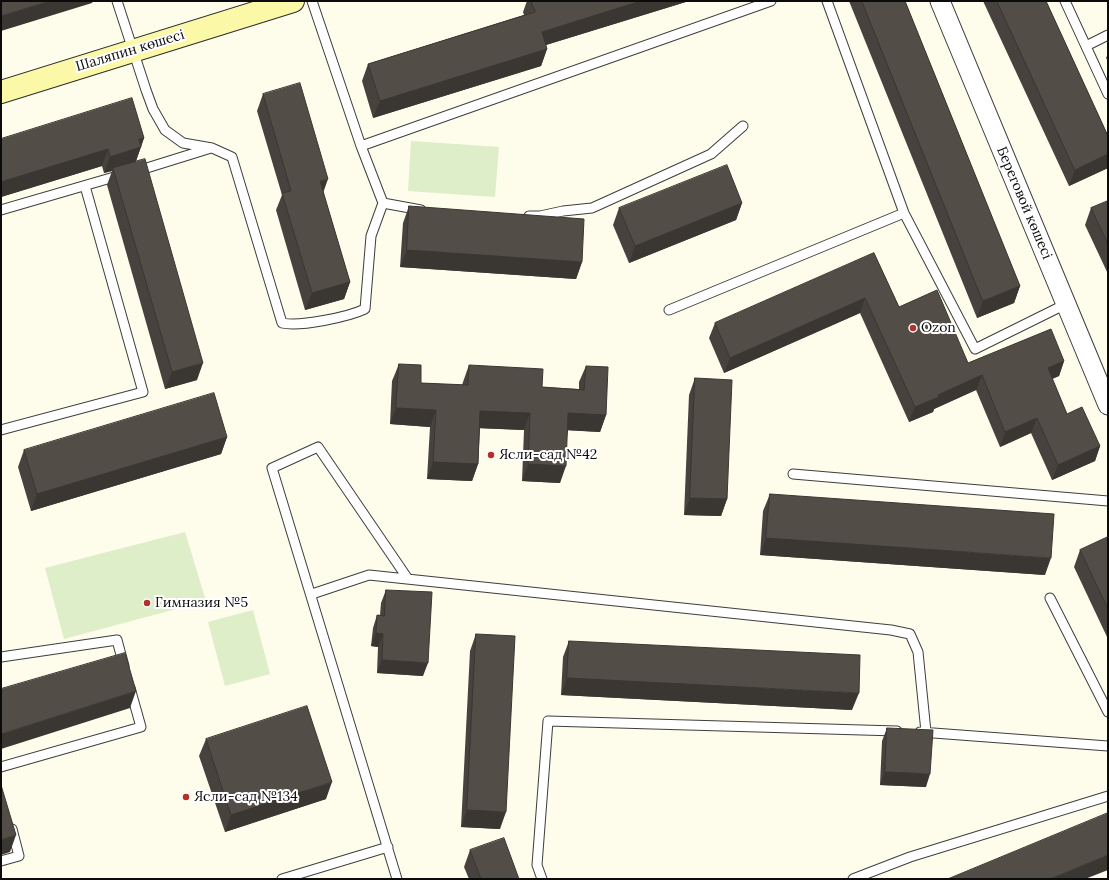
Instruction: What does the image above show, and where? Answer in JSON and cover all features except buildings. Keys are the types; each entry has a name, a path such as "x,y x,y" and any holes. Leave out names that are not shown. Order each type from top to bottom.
{"main road":[{"name":"Шаляпин көшесі","path":"1,92 132,50 258,6 293,1"}],"street":[{"name":"Береговой көшесі","path":"940,1 1108,405"}],"lane":[{"path":"117,1 132,50 153,109 165,130 183,142 212,148 232,157 282,323 296,324 352,315 364,309 372,236 383,203 361,146 312,1"},
{"path":"361,146 771,1"},
{"path":"827,1 904,213 975,349 1066,304"},
{"path":"1065,1 1108,94"},
{"path":"1086,46 1108,35"},
{"path":"519,216 540,216 563,211 592,208 712,154 743,126"},
{"path":"1,210 212,148"},
{"path":"1,430 143,392 85,186"},
{"path":"383,203 434,212"},
{"path":"669,310 904,213"},
{"path":"397,879 312,594 272,468 318,447 408,579"},
{"path":"793,474 1108,500"},
{"path":"312,594 369,575 891,630 910,634 918,652 926,732"},
{"path":"1050,598 1108,712"},
{"path":"1,657 117,640 141,726 1,767"},
{"path":"542,879 537,865 548,721 926,732 1108,746"},
{"path":"853,879 910,857 1108,796"},
{"path":"1,861 19,856 9,820"},
{"path":"282,879 388,847"}],"green space":[{"path":"411,141 499,147 495,197 408,191"},
{"path":"185,532 206,601 64,639 45,568"},
{"path":"253,610 270,674 225,686 208,622"}],"place":[{"name":"Ozon","path":"913,328"},
{"name":"Ясли-сад №42","path":"491,455"},
{"name":"Гимназия №5","path":"147,603"},
{"name":"Ясли-сад №134","path":"186,797"}]}
